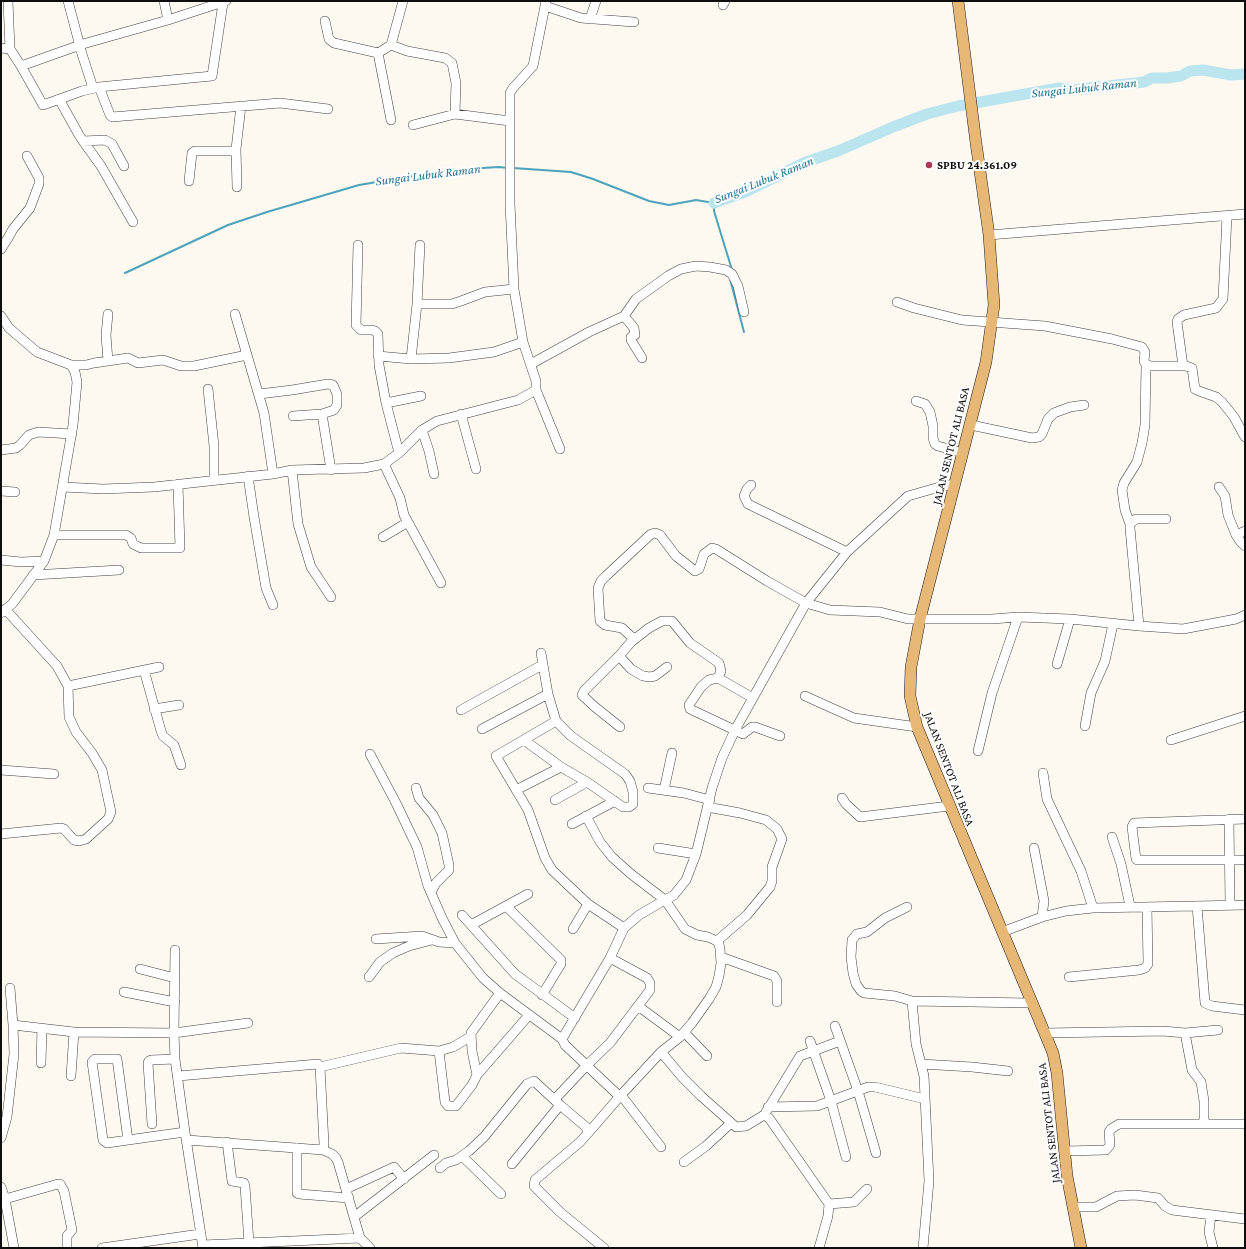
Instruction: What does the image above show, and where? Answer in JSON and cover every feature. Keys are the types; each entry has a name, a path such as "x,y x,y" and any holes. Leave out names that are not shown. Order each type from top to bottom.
{"main road":[{"name":"JALAN SENTOT ALI BASA","path":"958,1 969,97 989,235 994,305 986,362 920,619 911,667 910,696 917,727 1053,1053 1057,1073 1067,1176 1081,1248"}],"street":[{"path":"8,1 6,49 21,66 41,104 45,105 96,87 212,76 225,2 79,45 21,66"},
{"path":"68,1 85,67 112,117 280,103 328,109"},
{"path":"164,1 168,20"},
{"path":"326,21 329,39 334,43 378,53 391,45 403,1"},
{"path":"590,19 596,1"},
{"path":"560,449 536,390 536,381 523,342 514,289 510,204 510,93 532,66 546,4 581,18 634,22"},
{"path":"391,45 407,51 445,58 452,63 456,83 455,114"},
{"path":"378,53 391,120"},
{"path":"59,99 79,135 102,166 132,222"},
{"path":"236,187 236,152 241,106"},
{"path":"413,125 455,114 510,121"},
{"path":"83,141 105,140 112,144 124,166"},
{"path":"190,181 192,153 194,151 236,152"},
{"path":"1,248 12,229 30,208 39,184 39,178 27,156"},
{"path":"989,235 1245,214"},
{"path":"1183,366 1177,322 1178,319 1184,315 1216,308 1223,299 1227,216"},
{"path":"358,245 356,325 359,329 372,330 378,334 378,356 386,403 399,453"},
{"path":"411,358 417,304 420,245"},
{"path":"531,364 590,332 624,316 636,300 668,276 681,269 696,266 710,266 726,270 732,274 736,279 744,312"},
{"path":"417,304 452,304 485,292 514,289"},
{"path":"898,302 914,308 962,320 1046,326 1135,345 1144,349 1144,361 1146,365 1145,425 1137,462 1124,483 1122,490 1125,510 1130,524 1139,626"},
{"path":"108,314 106,336 108,361"},
{"path":"235,314 264,413 273,474"},
{"path":"1,316 8,328 36,352 71,365 86,365 128,358 138,363 163,360 181,366 194,366 247,355"},
{"path":"624,316 634,328 635,335 631,337 631,340 642,358"},
{"path":"378,356 449,358 494,352 523,342"},
{"path":"1,834 61,828 64,829 74,840 79,842 86,838 110,816 111,808 102,770 92,753 76,732 69,717 68,686 57,666 3,611 12,604 44,561 54,535 72,434 77,382 75,372 71,365"},
{"path":"1146,365 1183,366 1192,368 1194,387 1197,390 1216,397 1222,402 1234,417 1245,438"},
{"path":"259,394 328,384 333,386 337,394 337,405 334,410 322,414 293,416"},
{"path":"208,390 214,446 214,480"},
{"path":"63,487 103,489 178,484 273,474 292,470 364,468 384,464 399,453 422,430 437,421 518,400 536,390"},
{"path":"386,403 421,396"},
{"path":"916,401 925,404 930,412 935,444 963,453"},
{"path":"971,425 1032,438 1039,437 1042,434 1048,418 1054,413 1084,405"},
{"path":"322,414 331,470"},
{"path":"461,414 476,469"},
{"path":"422,430 429,451 434,474"},
{"path":"1,450 16,448 29,435 38,432 72,434"},
{"path":"384,464 400,498 404,515 441,583"},
{"path":"292,470 298,524 311,567 331,597"},
{"path":"248,476 266,588 273,605"},
{"path":"54,535 126,535 132,538 134,544 141,548 180,548 178,484"},
{"path":"562,1039 610,958 624,928 639,915 674,895 686,880 696,854 708,804 722,758 735,730 806,603 847,552 908,496 955,484"},
{"path":"751,485 747,489 744,496 748,504 847,552"},
{"path":"1219,487 1225,496 1228,515 1236,534 1245,546"},
{"path":"1,491 14,492"},
{"path":"1130,524 1136,519 1166,519"},
{"path":"383,537 408,522"},
{"path":"1236,534 1245,530"},
{"path":"634,640 622,628 605,626 600,620 598,588 606,576 651,534 655,533 660,535 676,556 694,571 699,569 704,554 712,548 716,549 767,581 806,603 830,610 872,611 887,613 908,619 992,619 1018,617 1070,619 1182,629 1236,619 1245,615"},
{"path":"1,560 21,562 44,561"},
{"path":"33,575 119,570"},
{"path":"978,751 992,693 1018,617"},
{"path":"1057,664 1070,619"},
{"path":"620,727 582,695 584,691 642,632 662,621 672,621 690,643 719,663 721,670 718,678"},
{"path":"1085,726 1091,693 1104,661 1113,624"},
{"path":"524,740 561,767 587,782 623,807 628,807 633,804 633,792 630,781 625,774 571,736 556,721 548,694 541,653"},
{"path":"618,656 631,669 643,676 655,676 667,667"},
{"path":"461,710 542,665"},
{"path":"68,686 159,667"},
{"path":"144,670 160,731 163,736 174,745 181,765"},
{"path":"753,698 718,678 709,680 701,686 688,705 689,707 743,734 752,727 755,727 780,736"},
{"path":"482,729 548,694"},
{"path":"805,696 854,718 917,727"},
{"path":"154,709 179,705"},
{"path":"1171,740 1245,716"},
{"path":"556,721 496,756 528,810 548,864 560,879 588,904 624,928"},
{"path":"664,790 672,753"},
{"path":"370,754 417,847 431,892 455,943 483,978 500,993 562,1039 565,1045 588,1065 618,1095 621,1095 662,1147"},
{"path":"516,790 561,767"},
{"path":"1,770 54,774"},
{"path":"1043,773 1047,800 1081,871 1093,908"},
{"path":"555,800 587,782"},
{"path":"416,788 419,798 433,815 442,832 449,865 449,870 436,883 431,892"},
{"path":"648,788 664,790 766,820 777,829 782,839 772,867 772,881 770,887 747,915 717,941"},
{"path":"842,798 860,817 950,806"},
{"path":"572,824 615,801"},
{"path":"586,816 600,842 612,857 631,874 665,900 685,930 717,941 719,944 721,958 716,987 709,999 682,1035 661,1052 580,1142 535,1180 534,1186 560,1212 604,1248"},
{"path":"1229,819 1230,905"},
{"path":"1245,819 1134,822 1132,827 1137,860 1245,860"},
{"path":"1112,837 1130,906"},
{"path":"658,848 696,854"},
{"path":"1034,848 1044,901 1042,917"},
{"path":"471,925 528,894"},
{"path":"573,930 588,904"},
{"path":"1002,932 1042,917 1066,911 1130,906 1245,905"},
{"path":"506,906 561,960 561,964 542,995"},
{"path":"1198,906 1205,1003 1212,1006 1245,1010"},
{"path":"907,907 885,918 867,932 854,936 852,940 851,957 853,973 860,991 864,993 895,996 912,1001 1031,1003"},
{"path":"1069,977 1139,970 1145,968 1148,964 1147,907"},
{"path":"462,915 515,974 575,1018"},
{"path":"376,939 418,936 434,939 439,942 455,943"},
{"path":"369,977 380,962 393,953 409,946 434,939"},
{"path":"176,950 174,1033 175,1060 203,1247 249,1243 360,1238"},
{"path":"512,1164 558,1102 588,1065 610,1043 650,990 650,983 647,978 610,958"},
{"path":"721,958 774,976 777,981 777,1002"},
{"path":"140,969 175,978"},
{"path":"1,1138 6,1117 14,1054 10,988"},
{"path":"124,992 175,1002"},
{"path":"477,1075 470,1037 471,1033 500,993"},
{"path":"912,1001 916,1044 924,1076 929,1181 923,1248"},
{"path":"638,1006 682,1035 707,1056"},
{"path":"439,1051 445,1102 448,1106 456,1106 472,1085 477,1075 529,1015"},
{"path":"13,1025 74,1032 174,1033 248,1023"},
{"path":"835,1026 858,1091 876,1153"},
{"path":"41,1063 42,1028"},
{"path":"1045,1034 1156,1031 1185,1033 1218,1030"},
{"path":"71,1076 74,1032"},
{"path":"1185,1033 1192,1070 1201,1082 1204,1124"},
{"path":"320,1067 401,1048 439,1051 453,1047 470,1037"},
{"path":"810,1041 831,1101 846,1157"},
{"path":"661,1052 687,1082 731,1123 736,1126 746,1126 766,1111 800,1056 840,1041"},
{"path":"128,1140 117,1059 95,1059 92,1062 103,1140 107,1143 186,1136 227,1142 323,1150 332,1154 336,1158 360,1238 370,1248"},
{"path":"152,1124 148,1063 151,1060 175,1060"},
{"path":"178,1076 317,1063 320,1067 324,1144 323,1150"},
{"path":"921,1064 1008,1071"},
{"path":"440,1168 462,1156 484,1137 527,1084 534,1080 586,1127 588,1133"},
{"path":"766,1111 800,1105 811,1107 868,1087 875,1087 925,1099"},
{"path":"766,1111 769,1118 829,1204 828,1216 819,1248"},
{"path":"684,1162 706,1146 731,1123"},
{"path":"1065,1151 1106,1150 1110,1145 1111,1129 1119,1124 1245,1124"},
{"path":"227,1142 232,1181 244,1183 245,1186 249,1243"},
{"path":"298,1148 297,1193 299,1194 347,1193 394,1167 404,1179"},
{"path":"354,1218 434,1155"},
{"path":"462,1156 501,1194"},
{"path":"5,1199 60,1184 64,1191 72,1230 67,1236 66,1248"},
{"path":"1,1187 5,1199 14,1248"},
{"path":"829,1204 854,1202 867,1189"},
{"path":"1073,1207 1096,1207 1117,1196 1135,1195 1158,1198 1165,1206 1172,1210 1245,1219"},
{"path":"1211,1215 1210,1232 1214,1248"},
{"path":"102,1248 128,1246 200,1234"}],"waterway":[{"name":"Sungai Lubuk Raman","path":"714,203 745,192 806,162 838,151 893,127 927,114 958,106 1059,88 1072,90 1144,82 1152,78 1181,76 1190,71 1203,70 1231,75 1245,74"},
{"name":"Sungai Lubuk Raman","path":"125,273 228,225 359,185 449,170 499,167 508,168"},
{"name":"Sungai Lubuk Raman","path":"513,168 571,172 649,201 669,205 696,200 714,203 714,211 732,270"},
{"path":"730,279 744,332"}],"place":[{"name":"SPBU 24.361.09","path":"929,165"}]}
